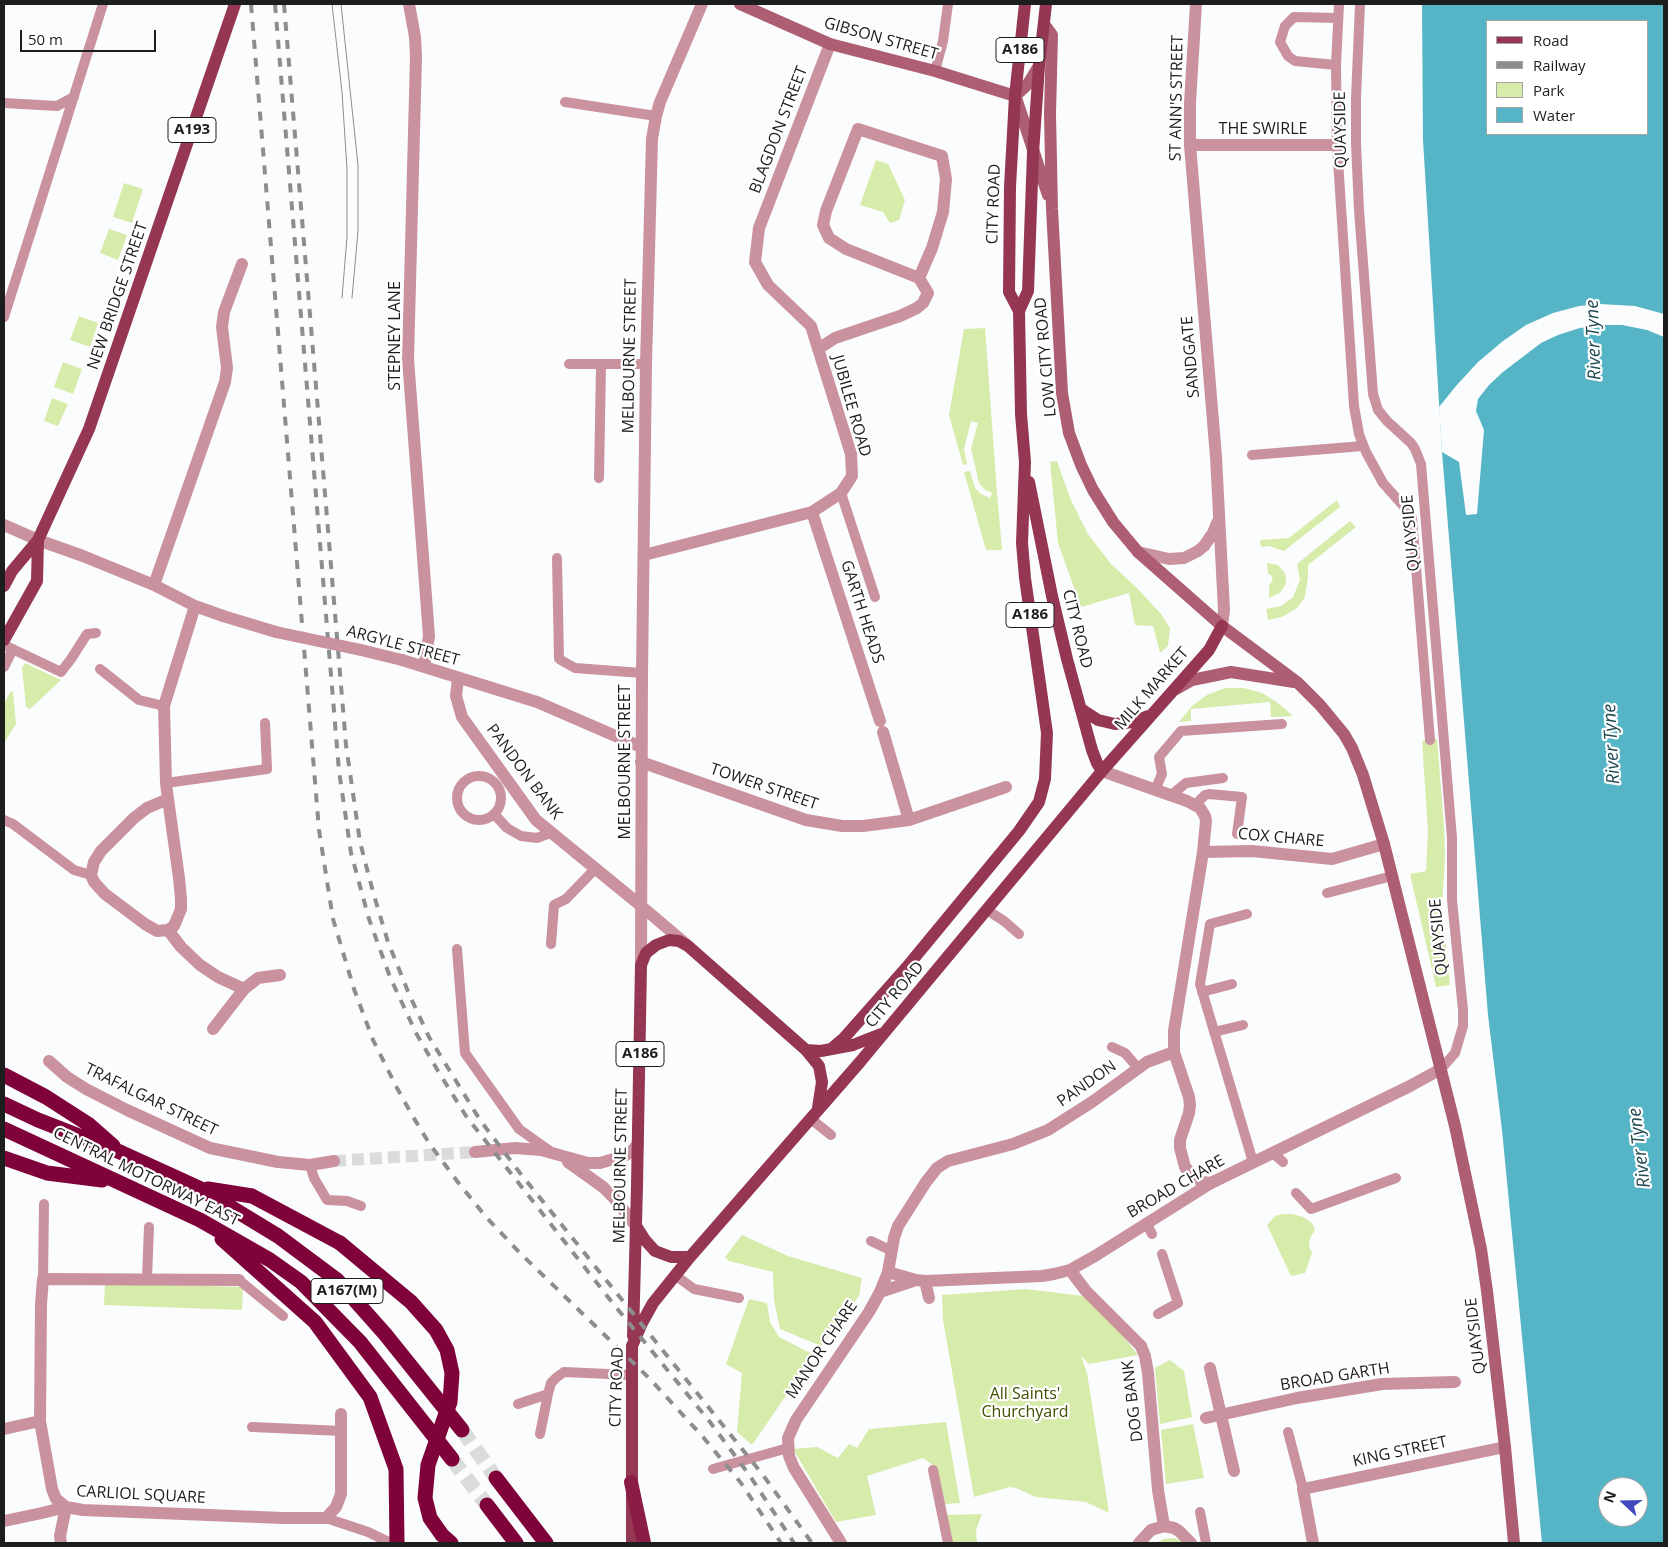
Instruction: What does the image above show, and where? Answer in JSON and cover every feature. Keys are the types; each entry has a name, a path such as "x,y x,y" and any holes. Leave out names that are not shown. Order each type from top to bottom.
{"highway":[{"name":"A167(M)","path":"4,1075 46,1097 88,1124 120,1152"},
{"name":"CENTRAL MOTORWAY EAST","path":"4,1104 38,1120 120,1152 199,1188 278,1236 337,1280 385,1334 462,1430"},
{"name":"CENTRAL MOTORWAY EAST","path":"4,1129 200,1220 270,1260 301,1282 360,1342 452,1459"},
{"name":"A167(M)","path":"4,1158 47,1173 116,1182"},
{"name":"A167(M)","path":"199,1188 252,1196 340,1243 411,1302 436,1330 447,1350 452,1373 450,1402 428,1465 424,1498 430,1518 442,1535 451,1543"},
{"name":"A167(M)","path":"200,1220 315,1322 370,1397 396,1469 397,1543"},
{"path":"496,1478 546,1543"},
{"path":"631,1482 644,1543"},
{"path":"487,1505 516,1543"}],"main road":[{"name":"NEW BRIDGE STREET","path":"4,586 12,571 38,540 89,429 235,4"},
{"name":"GIBSON STREET","path":"740,4 830,44 935,71 1015,96"},
{"name":"CITY ROAD","path":"1019,311 1009,292 1010,187 1015,96 1025,4"},
{"name":"LOW CITY ROAD","path":"1046,4 1044,24 1052,35 1050,114 1052,209 1062,393 1070,433 1080,465 1113,522 1138,552 1222,626"},
{"name":"CITY ROAD","path":"623,1543 631,1537 632,1346 653,1303 690,1257 885,1032 1102,771 1092,750 1052,596 1025,462 1021,414 1019,311 1028,291 1033,154 1044,24"},
{"path":"1015,96 1028,84 1040,66"},
{"name":"CITY ROAD","path":"1015,96 1033,154"},
{"name":"LOW CITY ROAD","path":"1033,154 1052,209"},
{"name":"CITY ROAD","path":"831,1049 844,1038 906,968 1013,839 1039,802 1043,791 1047,733 1024,570 1022,543 1025,462"},
{"name":"A193","path":"7,645 37,581 38,540"},
{"name":"QUAYSIDE","path":"1222,626 1297,682 1335,721 1352,748 1363,775 1384,844 1441,1069 1481,1250 1505,1447 1514,1543"},
{"name":"MILK MARKET","path":"1102,771 1209,650 1222,626"},
{"path":"1174,690 1192,680 1231,672 1297,682"},
{"path":"1081,709 1098,720 1115,724 1133,722 1152,715"},
{"path":"641,965 646,953 656,945 664,942 679,941 688,946 806,1050 819,1066 822,1082 821,1098 814,1115"},
{"name":"MELBOURNE STREET","path":"632,1346 641,965"},
{"name":"A186","path":"806,1050 831,1049 853,1045 885,1032"},
{"path":"636,1226 655,1251 671,1257 690,1257"}],"street":[{"name":"STEPNEY LANE","path":"409,4 415,37 416,57 408,359 429,636 424,668"},
{"name":"MELBOURNE STREET","path":"641,965 641,747 646,364 652,139 656,116 670,78 702,4"},
{"name":"ST ANN'S STREET","path":"1194,192 1190,145 1190,103 1196,4"},
{"name":"BLAGDON STREET","path":"759,228 830,44"},
{"path":"818,349 835,338 900,316 917,308 923,303 928,293 919,278 846,249 829,238 823,225 826,211 858,129 942,156 946,180 943,212 932,248 919,278"},
{"name":"THE SWIRLE","path":"1190,145 1337,145"},
{"name":"SANDGATE","path":"1194,192 1216,457 1224,610 1222,626"},
{"name":"JUBILEE ROAD","path":"759,228 755,262 768,285 811,326 851,454 852,476 841,493"},
{"path":"154,586 225,382 227,368 222,327 224,312 242,264"},
{"path":"644,555 812,512 841,493"},
{"name":"GARTH HEADS","path":"812,512 882,727 909,820"},
{"name":"SANDGATE","path":"1138,552 1168,559 1184,558 1204,546 1213,533 1218,518"},
{"name":"ARGYLE STREET","path":"4,526 77,553 196,606 223,616 276,632 402,660 538,702 641,747"},
{"path":"168,799 147,808 109,843 94,862 91,876 105,894 157,931 168,930 174,926 181,909 181,899 166,783 164,706 196,606"},
{"name":"PANDON BANK","path":"458,678 456,696 462,717 536,820 688,946"},
{"name":"TOWER STREET","path":"642,762 806,820 842,826 863,826 909,820 1006,787"},
{"path":"1102,771 1195,805 1200,808 1205,816 1203,852 1174,1031 1174,1052 1190,1105 1180,1140 1182,1158 1191,1174 1202,1182 1211,1183"},
{"name":"COX CHARE","path":"1203,852 1252,851 1332,859 1384,844"},
{"path":"168,930 182,948 200,965 218,977 244,989"},
{"path":"213,1029 244,989 258,978 280,975"},
{"name":"PANDON","path":"888,1272 898,1226 926,1182 938,1168 948,1162 1013,1144 1048,1130 1092,1102 1147,1062 1174,1052"},
{"name":"TRAFALGAR STREET","path":"49,1061 67,1077 86,1088 127,1110 210,1148 278,1162 310,1165 334,1161"},
{"name":"BROAD CHARE","path":"880,1292 921,1280 1042,1276 1070,1270 1211,1183 1441,1069"},
{"path":"475,1152 541,1150 588,1163 608,1162 624,1156 638,1144"},
{"path":"555,1155 579,1169 603,1187 636,1226"},
{"name":"DOG BANK","path":"1070,1270 1086,1291 1140,1346 1145,1356 1158,1490 1164,1526"},
{"name":"BROAD CHARE","path":"888,1272 921,1280"},
{"name":"MANOR CHARE","path":"788,1448 788,1438 796,1420 868,1312 880,1292 888,1272"},
{"path":"43,1279 239,1280"},
{"name":"CARLIOL SQUARE","path":"43,1279 40,1421 52,1489 56,1499 66,1507 83,1510 326,1518"},
{"path":"921,1280 929,1298"},
{"path":"1210,1368 1234,1471"},
{"name":"BROAD GARTH","path":"1206,1418 1282,1405 1382,1384 1455,1382"},
{"path":"326,1518 336,1507 341,1494 341,1414"},
{"path":"4,1430 40,1421"},
{"name":"KING STREET","path":"1302,1489 1505,1447"},
{"path":"788,1448 794,1468 841,1543"},
{"path":"1302,1489 1313,1543"},
{"path":"4,1521 66,1507 60,1543"},
{"path":"1139,1543 1151,1530 1164,1526 1179,1531 1191,1543"}],"lane":[{"path":"4,318 103,4"},
{"path":"935,71 943,41 948,4"},
{"name":"QUAYSIDE","path":"1339,4 1336,65 1337,145 1354,406 1363,446 1383,483 1412,518 1430,740"},
{"name":"QUAYSIDE","path":"1360,4 1356,154 1373,394 1378,410 1416,449 1420,464 1450,818 1452,900 1463,1026 1455,1052 1441,1069"},
{"path":"1336,65 1295,61 1288,56 1280,42 1285,26 1294,17 1338,18"},
{"path":"4,103 57,106 74,97"},
{"path":"565,102 656,116"},
{"path":"569,364 646,364"},
{"path":"599,478 601,364"},
{"path":"1252,455 1363,446"},
{"path":"841,493 875,597"},
{"path":"557,558 558,659 576,668 642,673"},
{"path":"4,667 7,645 61,672 87,634 96,633"},
{"path":"100,669 139,700 164,706"},
{"path":"166,783 267,770 265,723"},
{"path":"1155,790 1162,774 1159,757 1181,731 1282,724"},
{"path":"482,776 496,783 501,791 502,798 501,805 495,815 486,820 474,821 463,815 458,808 456,800 459,788 464,781 472,777 482,776"},
{"path":"1170,796 1186,783 1223,778"},
{"path":"1195,805 1205,795 1209,794 1242,796 1237,834"},
{"path":"495,815 507,828 521,836 537,838 550,833"},
{"path":"4,820 13,824 74,870 91,876"},
{"path":"551,944 554,905 566,899 595,869"},
{"path":"1327,893 1392,876"},
{"path":"987,910 1019,934"},
{"path":"1247,914 1210,924 1200,984 1253,1162"},
{"path":"458,948 465,1054 519,1129 555,1155"},
{"path":"1202,992 1232,984"},
{"path":"1214,1032 1243,1025"},
{"path":"1112,1047 1125,1053 1138,1068"},
{"path":"814,1115 832,1135"},
{"path":"555,1142 555,1155"},
{"path":"1273,1153 1283,1162"},
{"path":"310,1165 314,1178 327,1200 347,1201 360,1206"},
{"path":"1296,1193 1311,1210 1396,1178"},
{"path":"43,1279 44,1204"},
{"path":"1146,1223 1152,1234"},
{"path":"146,1279 149,1227"},
{"path":"871,1241 892,1251"},
{"path":"1158,1314 1178,1303 1162,1254"},
{"path":"676,1274 694,1289 739,1298"},
{"path":"239,1280 283,1316"},
{"path":"540,1434 548,1394 557,1376 564,1372 631,1375"},
{"path":"518,1404 548,1394"},
{"path":"252,1427 342,1431"},
{"path":"1288,1432 1302,1489"},
{"path":"713,1470 788,1448"},
{"path":"933,1470 948,1543"},
{"path":"1200,1512 1206,1543"},
{"path":"326,1518 368,1532 391,1543"}],"green space":[{"path":"876,160 888,164 905,200 899,220 890,223 883,212 860,205"},
{"path":"124,183 143,189 132,223 113,217"},
{"path":"109,229 127,235 118,260 100,253"},
{"path":"79,316 98,323 90,347 70,340"},
{"path":"985,328 1002,550 986,550 964,472 970,471 975,488 981,494 990,498 992,493 984,489 979,483 971,449 978,423 971,421 964,449 967,464 963,465 949,415 964,329"},
{"path":"63,362 82,369 73,394 54,387"},
{"path":"52,398 68,404 58,426 44,421"},
{"path":"1057,461 1070,498 1088,534 1111,564 1161,614 1170,628 1168,646 1160,653 1153,626 1135,625 1129,593 1081,607 1058,543 1050,462"},
{"path":"1337,500 1340,507 1284,551 1268,546 1261,547 1260,540 1289,538"},
{"path":"1350,521 1356,527 1308,565 1305,597 1297,608 1282,617 1268,620 1266,609 1281,606 1293,597 1300,580 1297,564"},
{"path":"1267,563 1278,565 1285,573 1286,579 1286,584 1280,593 1269,598 1269,586 1273,579 1268,574"},
{"path":"25,663 61,680 30,709 26,707 22,668"},
{"path":"1225,688 1244,688 1262,693 1278,703 1293,716 1271,717 1270,702 1191,709 1191,721 1179,722 1192,706 1207,695"},
{"path":"11,691 13,692 16,724 4,743 4,704"},
{"path":"1437,739 1445,856 1442,907 1450,985 1436,987 1410,874 1426,871 1428,831 1422,741"},
{"path":"1283,1214 1303,1217 1312,1223 1315,1230 1310,1238 1309,1247 1312,1253 1305,1273 1291,1276 1267,1225 1275,1216"},
{"path":"742,1235 788,1256 862,1278 859,1296 821,1346 780,1329 774,1300 773,1272 729,1261 725,1257"},
{"path":"105,1283 243,1287 242,1310 104,1305"},
{"name":"All Saints' Churchyard","path":"1026,1289 1083,1296 1124,1337 1138,1355 1089,1364 1081,1356 1087,1373 1109,1513 1086,1502 1036,1497 1010,1487 974,1497 943,1320 942,1295"},
{"path":"749,1299 767,1303 770,1322 779,1337 814,1355 752,1445 737,1432 742,1373 726,1364"},
{"path":"1170,1360 1184,1371 1192,1417 1160,1424 1155,1368"},
{"path":"946,1422 960,1503 945,1504 934,1466 923,1458 867,1476 876,1515 836,1522 793,1449 817,1447 838,1458 849,1444 857,1448 869,1429"},
{"path":"1193,1424 1204,1478 1166,1484 1161,1430"},
{"path":"982,1514 976,1530 977,1543 952,1543 946,1515"},
{"path":"1171,1538 1184,1543 1156,1543 1164,1539"}],"water":[{"name":"River Tyne","path":"1422,4 1664,4 1664,1543 1542,1543 1502,1130 1488,1015 1442,452 1423,140"}],"pier":[{"path":"1600,304 1635,306 1664,314 1664,337 1647,330 1622,325 1580,328 1541,343 1503,372 1478,399 1476,411 1484,430 1477,514 1466,515 1459,462 1442,452 1439,407 1478,362 1526,325 1553,313 1579,306"}],"tunnel":[{"path":"334,1161 475,1152"},
{"path":"462,1430 496,1478"},
{"path":"452,1459 487,1505"}],"tram line":[{"path":"332,4 342,92 347,169 347,237 342,298"},
{"path":"341,4 358,165 358,231 352,298"}],"railway":[{"path":"251,4 319,830 333,919 354,989 373,1040 397,1088 429,1143 457,1181 487,1218 520,1253 650,1379 703,1437 741,1483 781,1543"},
{"path":"275,4 339,771 351,853 369,919 390,977 416,1033 466,1116 615,1306 710,1422 750,1476 794,1543"},
{"path":"284,4 346,745 360,842 388,942 429,1037 480,1120 520,1173 763,1475 812,1543"}]}
